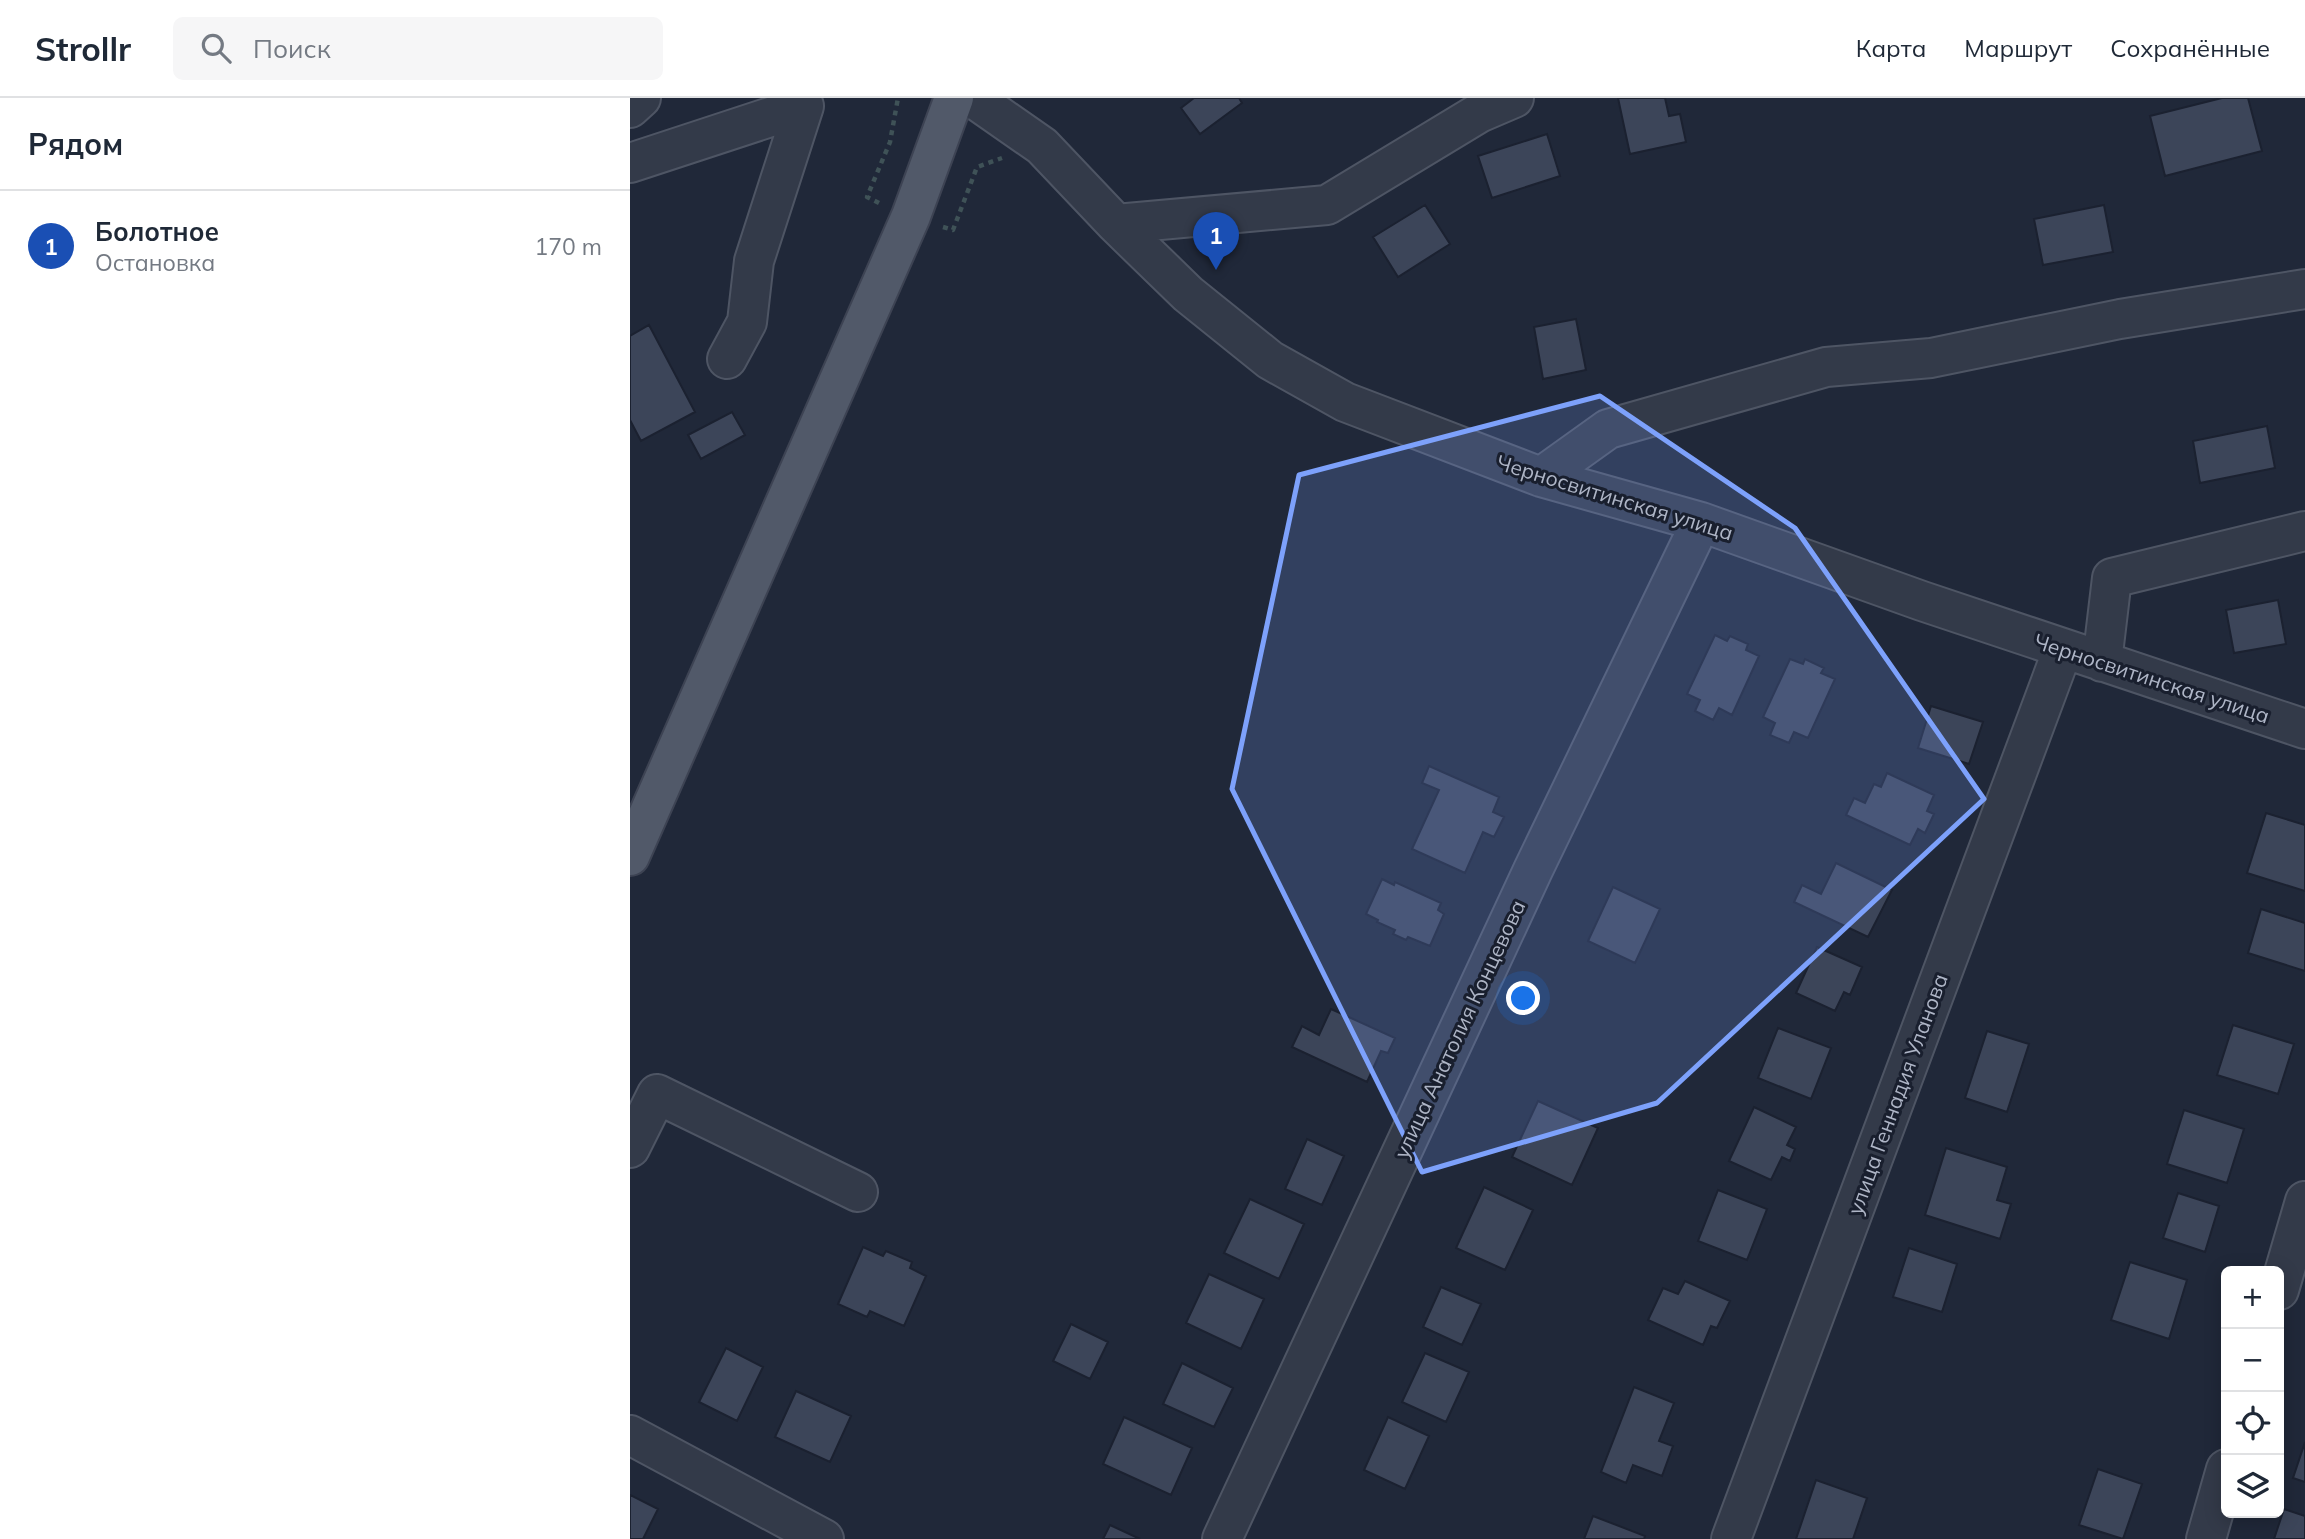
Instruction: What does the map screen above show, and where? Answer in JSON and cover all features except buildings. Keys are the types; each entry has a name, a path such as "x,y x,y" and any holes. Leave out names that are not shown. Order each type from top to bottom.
{"main road":[{"path":"630,856 911,216 954,98"}],"street":[{"path":"630,108 641,98"},
{"name":"Черносвитинская улица","path":"973,98 1042,146 1188,294 1270,360 1345,401 1541,477 1701,522 2063,649 2305,729"},
{"path":"1116,224 1327,205 1479,113 1514,98"},
{"path":"630,163 804,106 754,261 747,322 727,359"},
{"path":"1541,477 1608,429 1826,367 1931,359 2120,319 2305,289"},
{"name":"улица Анатолия Концевова","path":"1222,1539 1527,883 1701,522"},
{"path":"2102,662 2112,578 2305,531"},
{"name":"улица Геннадия Уланова","path":"1731,1539 2063,649"},
{"path":"630,1147 657,1094 858,1192"},
{"path":"2284,1273 2305,1201"},
{"path":"630,1435 824,1539"},
{"path":"2206,1539 2221,1486"}],"path":[{"path":"898,98 890,142 867,197 953,230 977,167 1010,155"}],"highlighted area":[{"path":"1600,396 1795,528 1984,799 1657,1103 1422,1172 1232,789 1299,475"}],"place":[{"name":"Болотное","path":"1216,270"}]}
